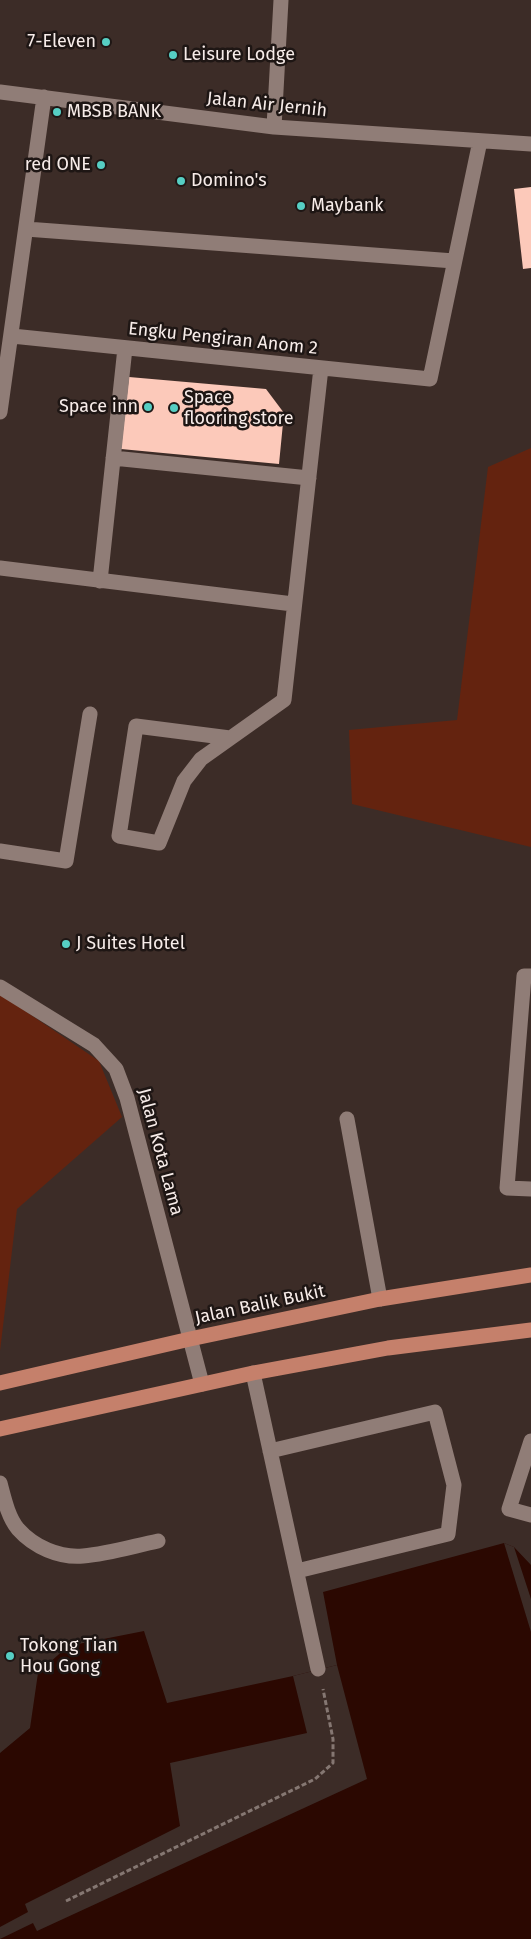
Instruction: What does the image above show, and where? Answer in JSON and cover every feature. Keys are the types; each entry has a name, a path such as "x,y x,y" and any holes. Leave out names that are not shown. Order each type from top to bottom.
{"main road":[{"name":"Jalan Balik Bukit","path":"0,1383 190,1338 380,1299 531,1275"},
{"path":"0,1428 202,1384 388,1348 531,1330"}],"street":[{"path":"274,127 281,0"},
{"name":"Jalan Air Jernih","path":"0,92 274,127 531,144"},
{"path":"0,412 44,97"},
{"path":"26,229 454,261 480,141"},
{"name":"Engku Pengiran Anom 2","path":"12,336 430,379 454,261"},
{"path":"100,580 125,348"},
{"path":"230,738 136,726 118,836 159,842 184,781 201,759 284,700 293,604 321,368"},
{"path":"113,458 308,478"},
{"path":"0,568 293,604"},
{"path":"0,851 66,860 90,714"},
{"path":"531,976 524,976 507,1188 531,1189"},
{"name":"Jalan Kota Lama","path":"0,987 94,1045 116,1069 127,1098 202,1384"},
{"path":"347,1119 380,1299"},
{"path":"253,1374 318,1669"},
{"path":"270,1451 435,1412 454,1485 448,1534 297,1571"},
{"path":"531,1442 508,1509 531,1515"},
{"path":"0,1483 6,1507 18,1529 40,1547 60,1556 83,1556 158,1541"}],"path":[{"path":"66,1901 315,1779 333,1763 334,1739 318,1669"}],"shaded area":[{"path":"531,448 531,847 352,804 349,730 457,720 488,467"},
{"path":"0,994 99,1061 122,1117 17,1209 0,1351"},
{"path":"504,1543 514,1547 531,1565 531,1939 0,1939 0,1753 30,1728 38,1673 68,1646 144,1631 167,1703 293,1676 337,1665 323,1592"}],"pier":[{"path":"504,1543 514,1547 531,1599 531,1632"},
{"path":"337,1665 367,1779 37,1931 33,1923 0,1939 0,1927 28,1912 25,1904 180,1826 170,1763 307,1733 293,1676"}],"building":[{"path":"531,187 531,268 523,269 514,189"},
{"path":"129,377 266,389 284,413 279,464 121,449"}],"place":[{"name":"7-Eleven","path":"106,42"},
{"name":"Leisure Lodge","path":"173,55"},
{"name":"MBSB BANK","path":"57,112"},
{"name":"red ONE","path":"101,165"},
{"name":"Domino's","path":"181,181"},
{"name":"Maybank","path":"301,206"},
{"name":"Space inn","path":"148,407"},
{"name":"Space flooring store","path":"174,408"},
{"name":"J Suites Hotel","path":"66,944"},
{"name":"Tokong Tian Hou Gong","path":"10,1656"}]}
